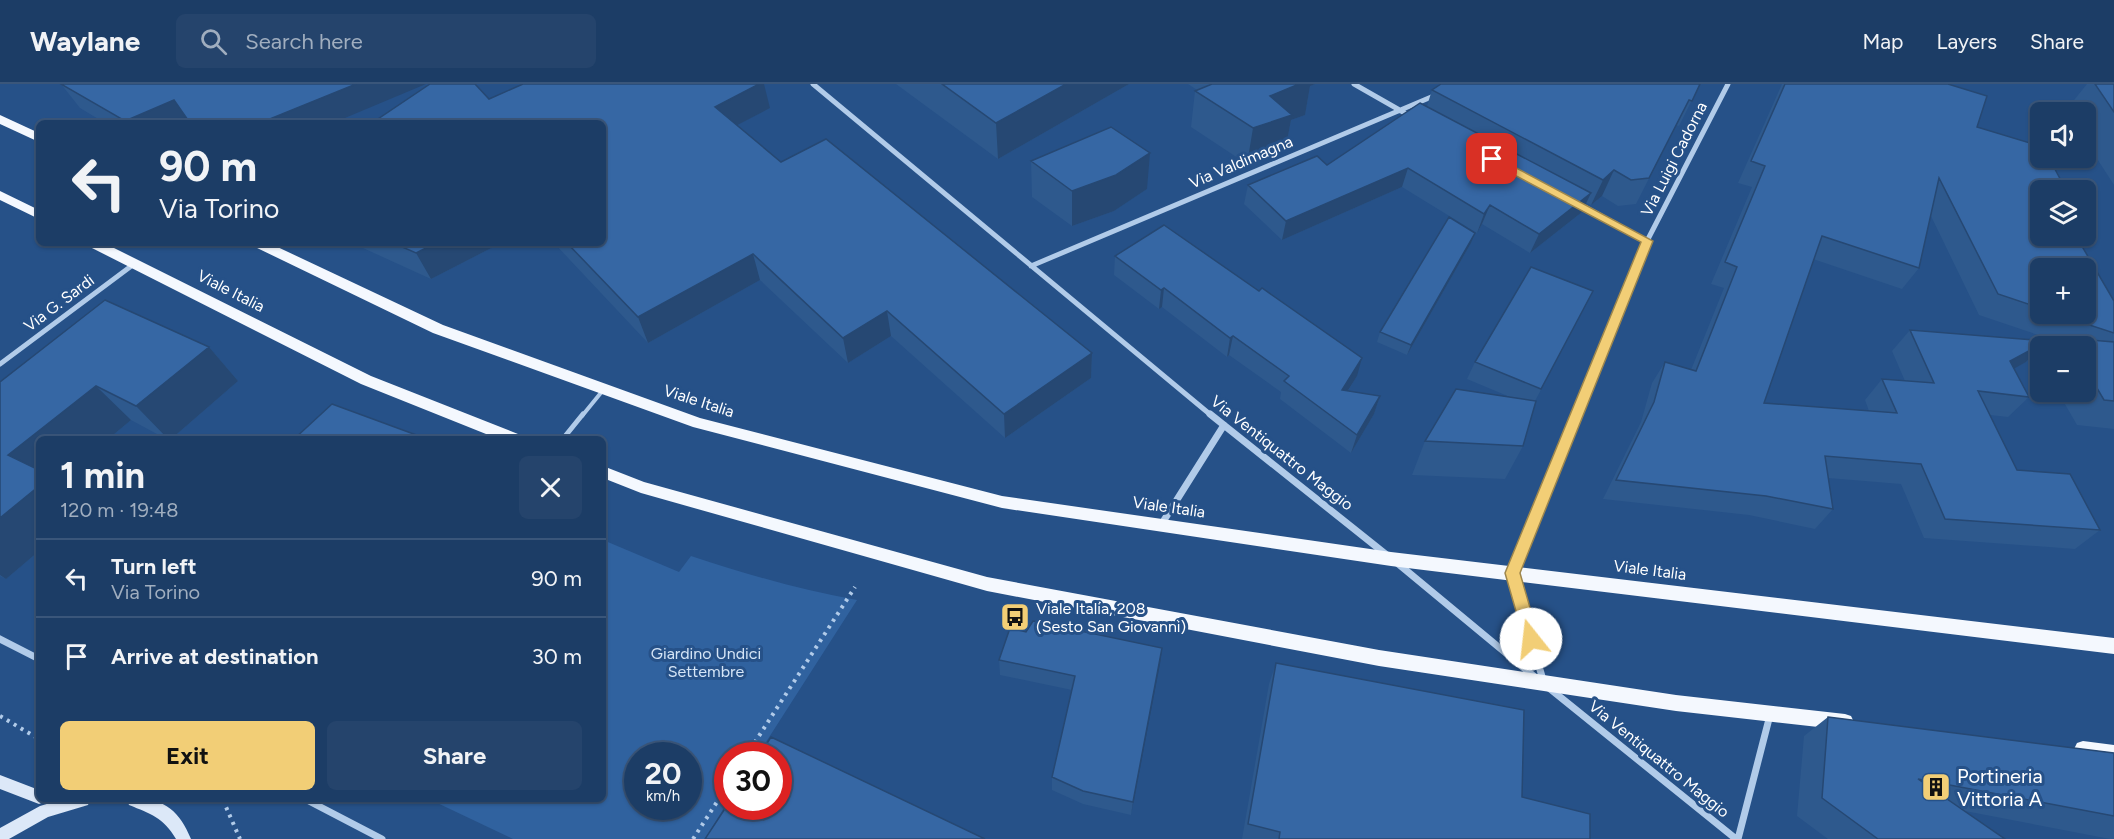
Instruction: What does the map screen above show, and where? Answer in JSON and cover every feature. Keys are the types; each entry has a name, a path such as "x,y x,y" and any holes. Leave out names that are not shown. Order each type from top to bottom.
{"main road":[{"path":"0,119 36,137"},
{"path":"0,195 36,213"},
{"name":"Viale Italia","path":"99,246 366,380 508,436"},
{"name":"Viale Italia","path":"264,246 438,328 698,423 1002,502 1391,559 2114,645"},
{"path":"606,473 641,487 987,584 1379,658 1676,704 1865,725"},
{"path":"2067,747 2114,753"}],"street":[{"name":"Via Ventiquattro Maggio","path":"813,84 1224,425 1737,839"},
{"path":"1354,84 1414,118"},
{"name":"Via Luigi Cadorna","path":"1512,573 1647,241 1728,84"},
{"name":"Via Valdimagna","path":"1031,266 1442,92"},
{"path":"1575,202 1647,241"},
{"name":"Via G. Sardi","path":"0,364 134,264"},
{"path":"1161,525 1224,425"},
{"path":"1512,573 1544,684"},
{"path":"0,639 36,657"},
{"path":"1737,839 1770,714"},
{"path":"0,782 36,796"},
{"path":"0,836 45,811 76,802"},
{"path":"139,802 161,810 176,824 184,839"},
{"path":"311,802 382,839"}],"lane":[{"path":"565,436 604,389"}],"path":[{"path":"755,742 855,587"},
{"path":"0,716 36,737"},
{"path":"224,802 240,839"},
{"path":"693,839 714,807"}],"green space":[{"name":"Giardino Undici Settembre","path":"606,541 679,572 691,556 773,581 857,600 766,742 714,742 714,820 717,820 705,839 513,839 435,802 606,802"}],"building":[{"path":"61,84 356,84 267,120 188,120 174,100 123,120"},
{"path":"430,84 475,84 489,99 523,84 759,84 715,107 781,162 826,139 1092,353 1004,414 887,311 843,338 753,254 638,317 570,246 606,246 606,120 376,120"},
{"path":"942,84 1066,84 996,123"},
{"path":"1212,84 1299,84 1270,96 1292,115 1253,128 1195,91"},
{"path":"1441,84 1700,84 1692,101 1689,100 1649,178 1631,180 1614,170 1603,180 1432,90"},
{"path":"1785,84 1948,84 1987,96 1977,127 2030,143 2030,168 2054,168 2061,180 2030,180 2030,246 2082,246 2089,258 2030,258 2030,305 1998,294 1939,178 1919,268 1822,236 1764,403 1897,413 1882,379 1934,383 1910,330 2030,340 2030,350 2010,361 2029,397 1978,391 2017,470 2070,474 2100,530 1945,519 1921,464 1825,456 1833,509 1766,496 1616,480 1654,402 1665,362 1696,371 1737,267 1725,262 1765,166 1751,161"},
{"path":"2095,84 2114,84 2114,112"},
{"path":"1420,103 1591,193 1539,234 1490,205 1484,214 1408,168 1286,221 1248,185 1317,156 1327,165"},
{"path":"1111,127 1150,153 1116,175 1072,191 1031,161"},
{"path":"1449,217 1475,233 1411,345 1380,332"},
{"path":"1164,225 1259,291 1262,288 1362,358 1342,390 1380,396 1357,435 1284,381 1289,376 1233,336 1230,338 1164,288 1161,290 1115,256"},
{"path":"400,246 430,246 416,253"},
{"path":"1531,267 1593,291 1541,389 1475,362"},
{"path":"2096,270 2114,301 2114,333 2087,324 2096,324"},
{"path":"105,300 209,347 136,406 96,386 8,455 36,469 36,488 0,518 0,382"},
{"path":"2096,340 2114,342 2114,401 2104,400 2096,387"},
{"path":"1456,389 1536,401 1523,446 1425,441"},
{"path":"332,404 419,436 297,436"},
{"path":"1033,621 1162,648 1133,802 1083,791 1052,777 1075,676 999,660 1010,628 1026,632"},
{"path":"1276,663 1524,710 1522,797 1590,814 1590,839 1279,839 1280,832 1248,824"},
{"path":"1828,717 2114,753 2114,816 1918,779 2005,839 1878,839 1822,798"},
{"path":"771,737 781,742 768,742"},
{"path":"792,747 985,839 705,839 717,820 792,820"}],"place":[{"name":"Viale Italia, 208 (Sesto San Giovanni)","path":"1015,617"},
{"name":"Portineria Vittoria A","path":"1936,787"}],"route":[{"path":"1492,159 1647,241 1512,573 1531,639"}]}
